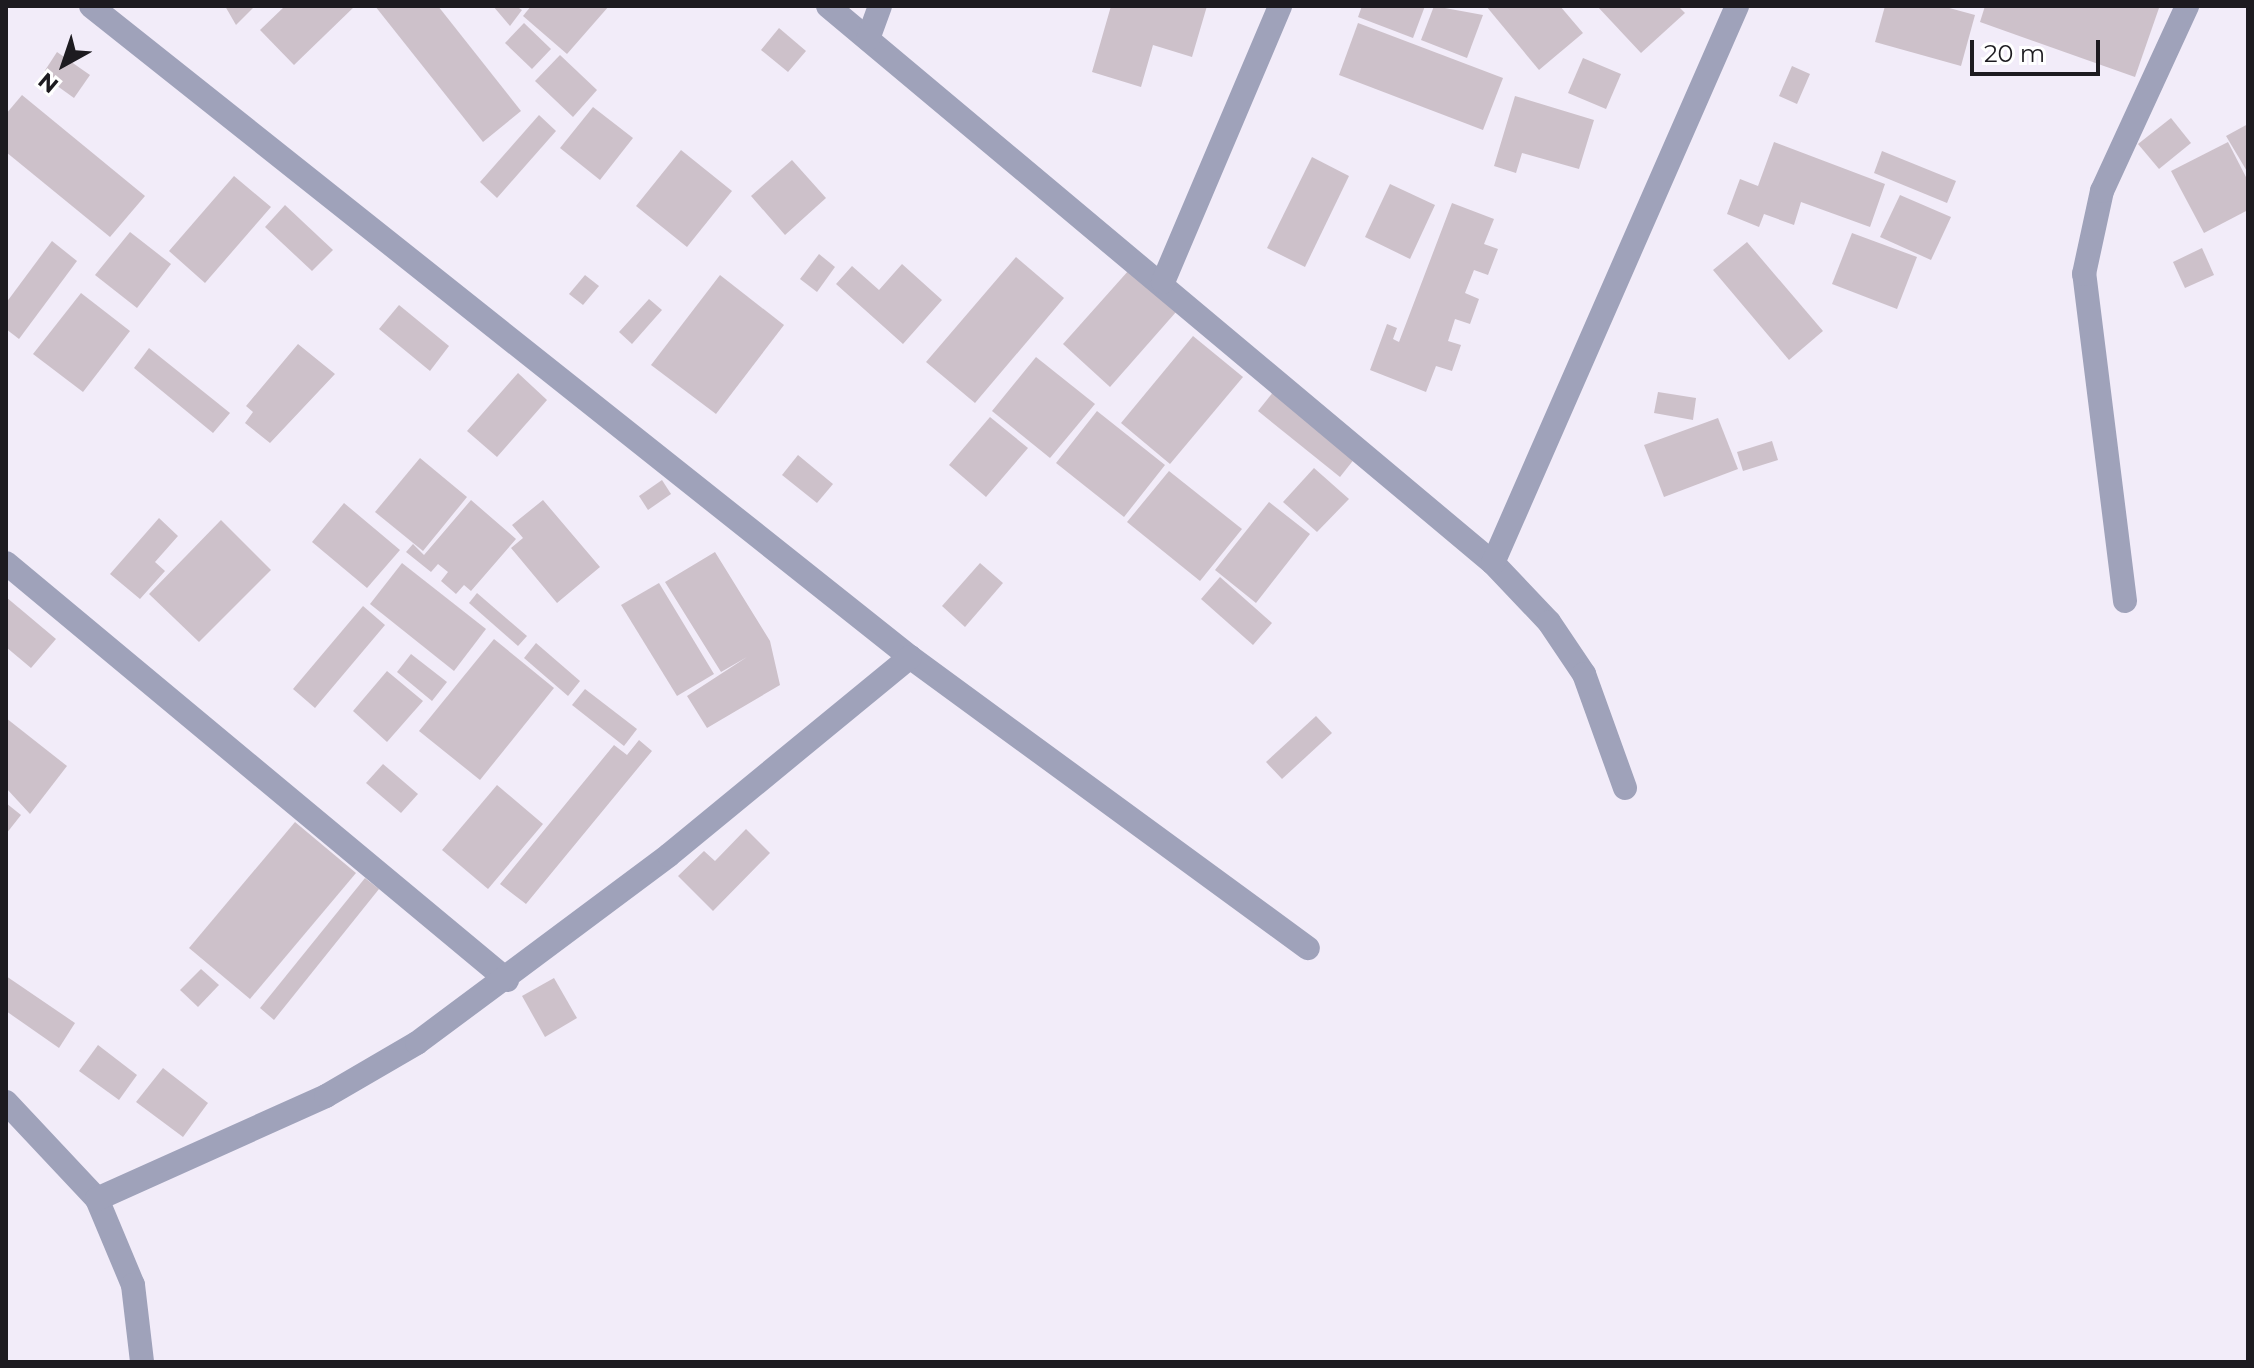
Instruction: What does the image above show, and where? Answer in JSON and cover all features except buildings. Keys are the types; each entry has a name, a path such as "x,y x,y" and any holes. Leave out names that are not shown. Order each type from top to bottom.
{"street":[{"path":"91,6 910,657 1308,948"},
{"path":"828,6 1163,282 1493,563 1549,622 1584,674 1625,788"},
{"path":"868,39 880,6"},
{"path":"1163,282 1280,6"},
{"path":"1493,563 1737,6"},
{"path":"2125,601 2084,274 2102,191 2187,6"},
{"path":"6,563 507,980"},
{"path":"97,1199 326,1096 507,980 910,657"},
{"path":"6,1102 97,1199 133,1285 142,1362"}]}
